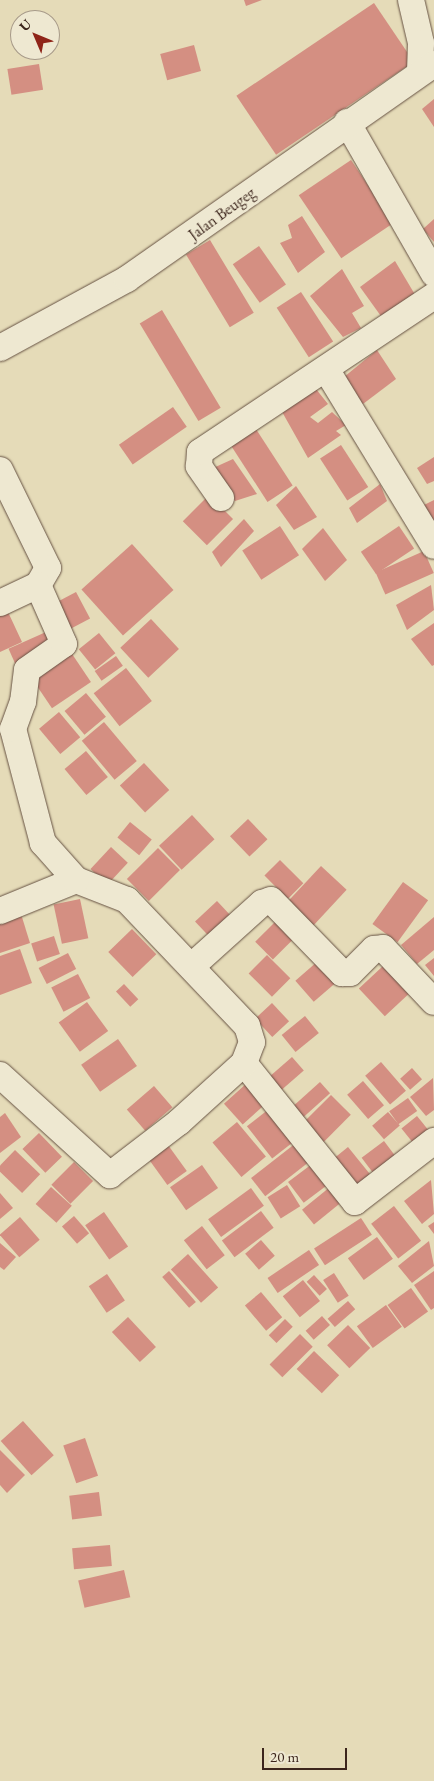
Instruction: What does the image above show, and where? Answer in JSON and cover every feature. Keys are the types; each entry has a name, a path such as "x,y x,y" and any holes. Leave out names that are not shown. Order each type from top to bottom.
{"street":[{"path":"411,0 427,68"},
{"name":"Jalan Beugeg","path":"0,348 127,280 207,227 347,122 427,68"},
{"path":"347,122 434,274"},
{"path":"221,498 199,466 198,455 434,296"},
{"path":"326,369 434,546"},
{"path":"0,470 48,568 38,585 0,604"},
{"path":"0,1075 110,1175 179,1122 244,1063 252,1034 192,966 127,900 76,880 43,843 13,729 24,700 27,670 64,644 38,585"},
{"path":"0,911 76,880"},
{"path":"192,966 262,903 271,900 342,973 350,973 374,949 383,948 434,1002"},
{"path":"244,1063 355,1202 434,1141"}],"building":[{"path":"244,0 262,0 246,6"},
{"path":"374,3 414,62 276,155 236,96"},
{"path":"194,45 201,71 167,80 160,54"},
{"path":"39,64 43,90 11,95 7,69"},
{"path":"434,99 434,127 422,109"},
{"path":"351,160 393,223 341,258 299,195"},
{"path":"302,216 325,252 298,273 280,243 292,238 288,225"},
{"path":"434,219 434,242 423,229"},
{"path":"210,240 254,313 230,327 186,254"},
{"path":"259,246 286,285 260,303 233,264"},
{"path":"395,261 417,298 383,319 360,287"},
{"path":"342,269 364,306 352,313 361,328 343,337 310,296"},
{"path":"301,292 333,341 309,357 277,308"},
{"path":"162,310 221,408 198,421 140,323"},
{"path":"377,350 396,379 359,407 344,377"},
{"path":"316,389 328,404 310,417 318,423 332,412 346,425 336,431 341,435 308,458 281,410"},
{"path":"173,407 187,427 133,465 119,445"},
{"path":"254,426 293,486 268,502 229,442"},
{"path":"341,445 368,487 347,501 320,459"},
{"path":"434,457 434,481 427,484 417,468"},
{"path":"233,459 257,494 235,501 211,469"},
{"path":"380,484 387,501 357,523 349,508"},
{"path":"296,486 317,517 294,530 276,505"},
{"path":"209,495 233,519 207,545 183,521"},
{"path":"434,500 434,523 422,506"},
{"path":"244,519 254,531 221,567 212,552"},
{"path":"280,526 299,555 261,580 242,551"},
{"path":"399,526 414,548 376,574 361,552"},
{"path":"323,528 347,560 325,581 302,549"},
{"path":"132,544 173,590 123,636 81,590"},
{"path":"424,551 434,573 385,594 376,573"},
{"path":"431,585 434,610 407,630 396,605"},
{"path":"76,592 90,618 64,632 50,606"},
{"path":"8,612 22,642 0,652 0,616"},
{"path":"151,619 179,649 148,678 120,648"},
{"path":"434,623 434,665 432,666 411,639"},
{"path":"46,632 54,650 17,667 9,649"},
{"path":"99,633 115,653 95,670 79,649"},
{"path":"68,648 91,682 52,708 29,674"},
{"path":"116,656 123,666 102,681 95,671"},
{"path":"126,668 152,701 120,726 94,693"},
{"path":"86,693 106,717 84,735 65,711"},
{"path":"59,712 80,737 60,754 39,729"},
{"path":"104,722 137,761 115,780 82,741"},
{"path":"86,751 108,777 86,795 65,769"},
{"path":"144,763 169,790 145,813 120,786"},
{"path":"192,815 215,839 182,870 159,846"},
{"path":"248,819 267,839 249,857 230,836"},
{"path":"130,822 152,840 139,855 117,838"},
{"path":"111,847 128,863 107,885 91,869"},
{"path":"158,848 180,870 149,901 127,879"},
{"path":"280,860 303,883 288,899 264,876"},
{"path":"321,866 347,890 312,926 287,903"},
{"path":"403,882 428,900 398,942 372,924"},
{"path":"80,899 88,938 62,944 54,905"},
{"path":"217,901 231,916 209,937 195,921"},
{"path":"21,914 30,943 0,953 0,921"},
{"path":"434,917 434,950 417,964 401,945"},
{"path":"275,922 293,940 273,959 255,942"},
{"path":"132,929 156,954 133,977 108,952"},
{"path":"54,936 60,954 37,961 31,943"},
{"path":"20,949 32,983 0,995 0,956"},
{"path":"68,953 76,969 47,984 39,968"},
{"path":"267,955 290,978 272,997 249,973"},
{"path":"434,958 434,976 425,965"},
{"path":"318,961 336,982 314,1002 295,981"},
{"path":"383,966 409,994 385,1016 359,989"},
{"path":"78,974 90,998 64,1012 51,988"},
{"path":"124,984 138,999 130,1007 116,992"},
{"path":"87,1002 108,1031 80,1052 59,1023"},
{"path":"272,1003 289,1021 272,1037 255,1019"},
{"path":"305,1016 319,1033 296,1052 282,1035"},
{"path":"118,1039 137,1066 100,1092 81,1065"},
{"path":"292,1057 304,1071 275,1096 263,1082"},
{"path":"381,1062 406,1091 390,1104 365,1076"},
{"path":"412,1068 422,1079 410,1090 400,1079"},
{"path":"433,1078 434,1110 426,1116 410,1097"},
{"path":"363,1081 384,1105 368,1119 347,1095"},
{"path":"320,1082 330,1093 298,1122 288,1111"},
{"path":"247,1083 266,1104 243,1125 224,1104"},
{"path":"154,1086 172,1107 145,1131 127,1110"},
{"path":"331,1095 351,1115 323,1142 303,1123"},
{"path":"408,1098 417,1111 398,1124 389,1111"},
{"path":"269,1109 294,1141 272,1159 247,1126"},
{"path":"388,1112 400,1126 384,1139 372,1126"},
{"path":"5,1113 21,1137 0,1153 0,1117"},
{"path":"417,1116 434,1137 418,1150 401,1129"},
{"path":"237,1122 266,1156 241,1177 212,1143"},
{"path":"39,1133 62,1157 45,1173 22,1149"},
{"path":"384,1141 402,1165 380,1182 362,1158"},
{"path":"296,1143 310,1161 265,1196 251,1178"},
{"path":"168,1145 187,1171 167,1185 149,1159"},
{"path":"348,1147 376,1182 357,1198 329,1163"},
{"path":"15,1150 40,1174 22,1193 0,1172 0,1166"},
{"path":"316,1161 332,1182 304,1203 288,1182"},
{"path":"74,1162 93,1181 70,1204 51,1185"},
{"path":"202,1165 218,1188 186,1210 170,1187"},
{"path":"431,1180 434,1214 422,1224 404,1201"},
{"path":"287,1185 300,1206 281,1218 267,1197"},
{"path":"51,1187 72,1206 56,1223 36,1204"},
{"path":"330,1187 342,1202 314,1224 302,1210"},
{"path":"251,1188 264,1206 221,1237 208,1219"},
{"path":"0,1193 13,1208 0,1219"},
{"path":"394,1206 421,1241 398,1259 371,1224"},
{"path":"261,1211 274,1228 235,1257 222,1240"},
{"path":"104,1212 128,1246 109,1260 85,1225"},
{"path":"74,1216 89,1233 77,1244 62,1226"},
{"path":"20,1217 40,1240 19,1257 0,1234"},
{"path":"361,1218 372,1235 325,1265 314,1248"},
{"path":"434,1222 434,1234 428,1226"},
{"path":"202,1226 225,1255 207,1269 184,1240"},
{"path":"377,1237 393,1259 364,1280 348,1258"},
{"path":"261,1240 275,1256 259,1270 245,1254"},
{"path":"429,1241 434,1266 412,1283 398,1266"},
{"path":"0,1243 16,1257 4,1270 0,1267"},
{"path":"309,1250 319,1265 278,1293 268,1278"},
{"path":"188,1254 218,1287 201,1303 171,1269"},
{"path":"169,1271 196,1302 189,1308 162,1277"},
{"path":"434,1271 434,1308 431,1310 414,1285"},
{"path":"334,1273 349,1296 338,1303 323,1280"},
{"path":"107,1274 125,1301 107,1313 89,1286"},
{"path":"314,1275 327,1289 320,1296 307,1282"},
{"path":"303,1280 320,1301 300,1317 283,1296"},
{"path":"411,1288 428,1311 405,1329 388,1305"},
{"path":"261,1292 282,1317 266,1331 245,1305"},
{"path":"348,1301 355,1309 335,1327 328,1319"},
{"path":"386,1305 402,1327 373,1348 357,1326"},
{"path":"322,1316 330,1325 314,1340 306,1331"},
{"path":"128,1317 156,1347 140,1362 112,1332"},
{"path":"285,1319 293,1327 277,1343 269,1335"},
{"path":"348,1325 370,1348 349,1368 327,1345"},
{"path":"300,1334 313,1347 282,1377 270,1364"},
{"path":"314,1351 339,1375 322,1393 297,1369"},
{"path":"23,1421 54,1455 31,1475 1,1441"},
{"path":"85,1438 98,1476 76,1483 63,1445"},
{"path":"0,1450 25,1475 7,1493 0,1485"},
{"path":"99,1492 102,1516 72,1519 69,1496"},
{"path":"110,1545 112,1566 74,1569 72,1548"},
{"path":"124,1570 130,1597 85,1608 78,1581"}]}
